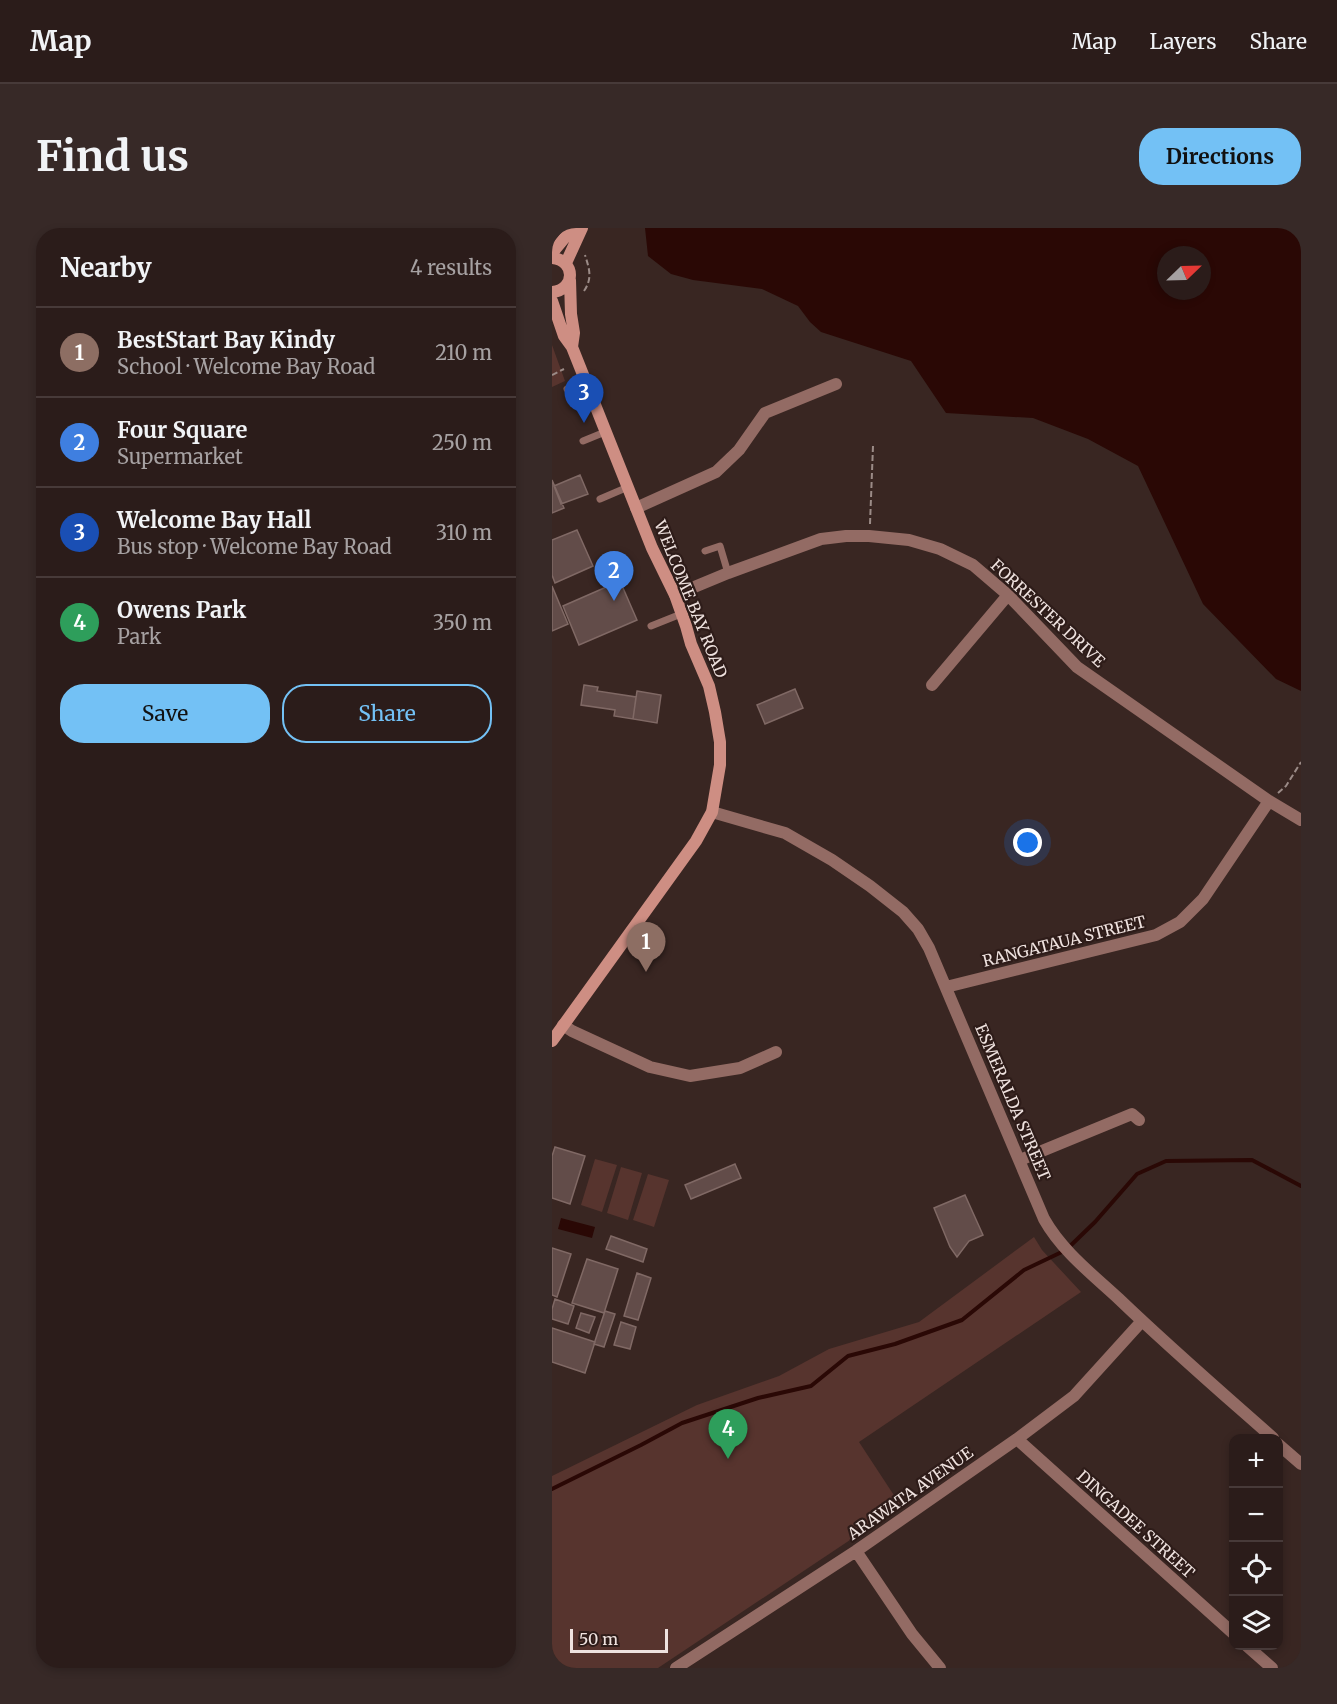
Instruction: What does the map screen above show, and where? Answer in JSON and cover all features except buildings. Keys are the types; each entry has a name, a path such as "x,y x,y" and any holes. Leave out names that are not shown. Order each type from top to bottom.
{"main road":[{"path":"552,253 570,228"},
{"path":"552,258 566,264 582,228"},
{"name":"WELCOME BAY ROAD","path":"566,264 570,274 574,333 572,347"},
{"path":"552,292 563,289 570,280"},
{"name":"WELCOME BAY ROAD","path":"552,302 652,548 675,595 691,644 709,686 720,742 720,765 712,812 696,842 552,1041"}],"street":[{"path":"636,508 716,472 739,450 765,413 836,384"},
{"name":"FORRESTER DRIVE","path":"675,595 821,539 870,536 909,540 940,549 973,565 1008,595 1077,667 1269,801 1301,820"},
{"path":"932,685 1008,595"},
{"name":"RANGATAUA STREET","path":"946,987 1156,935 1180,922 1203,899 1269,801"},
{"name":"ESMERALDA STREET","path":"712,812 785,833 832,860 903,912 918,929 929,948 1044,1219 1054,1235 1066,1250 1142,1321 1269,1434"},
{"path":"563,1025 650,1067 690,1076 740,1068 776,1052"},
{"path":"1020,1160 1132,1114 1139,1120"},
{"name":"ARAWATA AVENUE","path":"676,1668 856,1551 1017,1439 1074,1396 1142,1321"},
{"name":"DINGADEE STREET","path":"1017,1439 1229,1630"},
{"path":"1283,1448 1301,1464"},
{"path":"856,1551 912,1634 940,1668"},
{"path":"1252,1650 1272,1668"}],"lane":[{"path":"567,389 585,381"},
{"path":"584,441 605,432"},
{"path":"600,499 628,487"},
{"path":"705,551 720,546 728,573"},
{"path":"651,626 681,614"}],"path":[{"path":"582,297 590,279 590,270 584,256 587,247"},
{"path":"552,375 564,369"},
{"path":"870,536 873,446"},
{"path":"1269,801 1286,786 1301,762"}],"shaded area":[{"path":"645,228 1301,228 1301,691 1276,679 1203,604 1138,466 1088,439 1033,418 946,413 911,361 821,332 798,306 762,289 693,280 671,274 648,256"},
{"path":"552,345 565,381 552,387"},
{"path":"595,1159 617,1165 602,1212 581,1205"},
{"path":"621,1167 642,1173 628,1220 607,1213"},
{"path":"648,1174 669,1180 654,1227 633,1220"},
{"path":"561,1218 595,1227 592,1238 558,1229"},
{"path":"1034,1237 1042,1250 1081,1292 859,1442 901,1506 658,1668 552,1668 552,1476 697,1405 779,1376 829,1349 919,1322"}],"waterway":[{"path":"552,1489 682,1423 758,1398 811,1386 848,1356 895,1344 962,1320 1024,1270 1066,1250 1095,1222 1137,1174 1166,1161 1252,1160 1301,1186"}],"place":[{"name":"Welcome Bay Hall","path":"584,423"},
{"name":"Four Square","path":"614,601"},
{"name":"BestStart Bay Kindy","path":"646,972"},
{"name":"Owens Park","path":"728,1459"}]}
